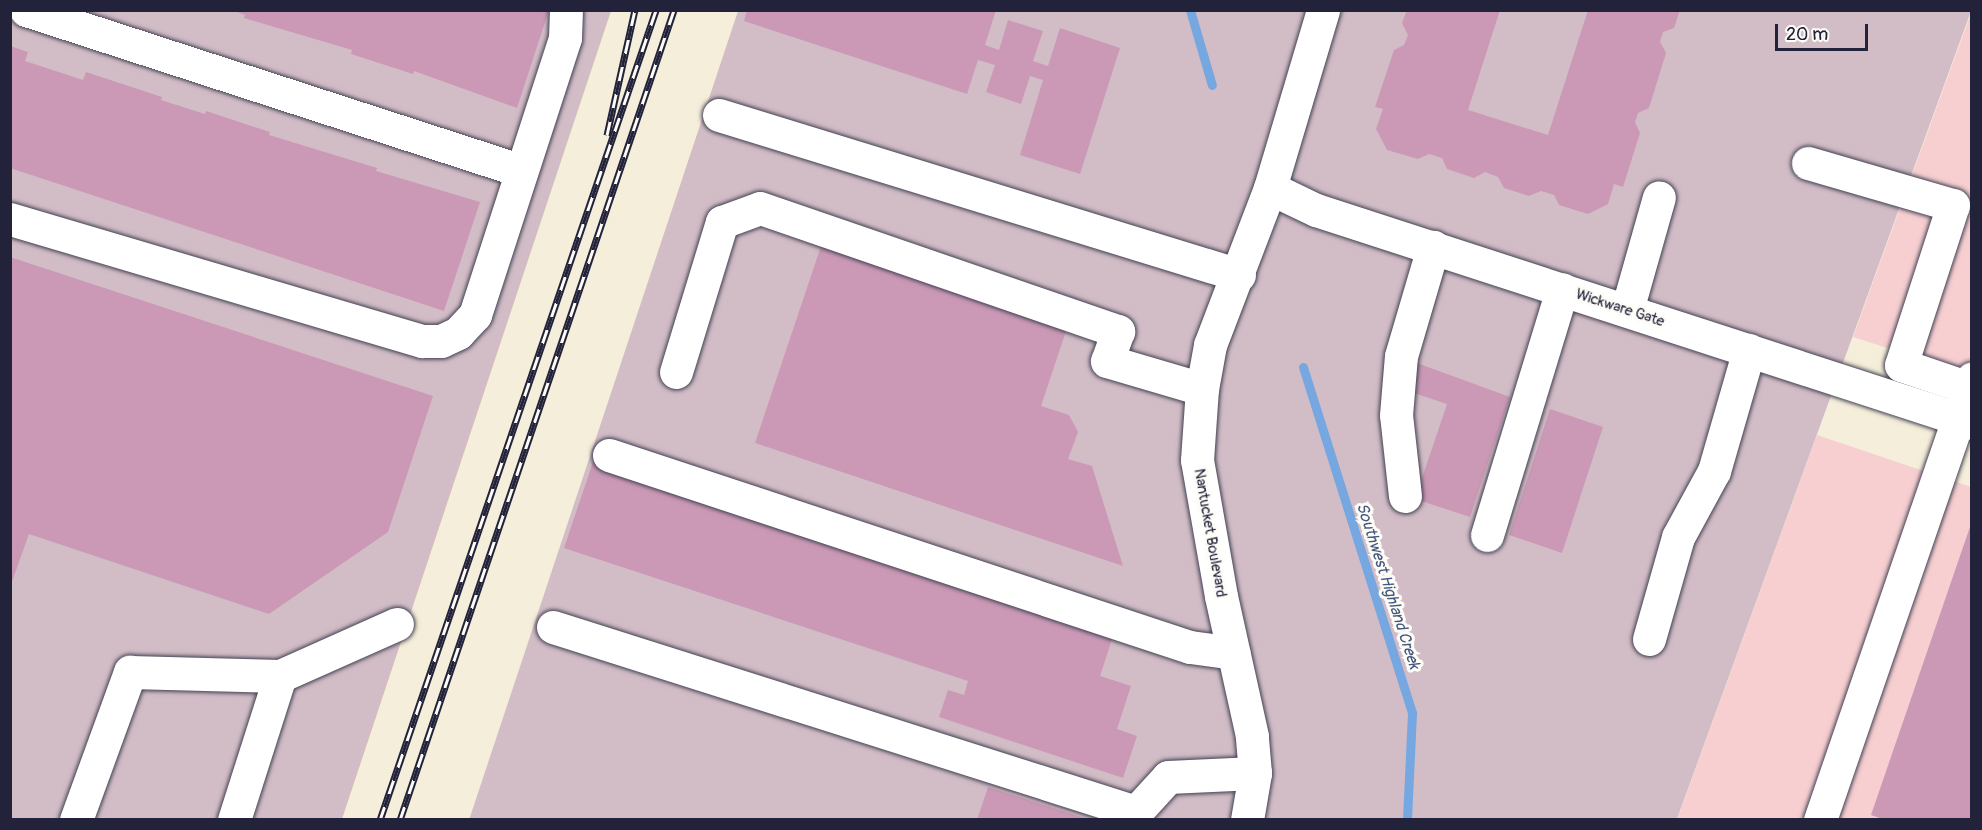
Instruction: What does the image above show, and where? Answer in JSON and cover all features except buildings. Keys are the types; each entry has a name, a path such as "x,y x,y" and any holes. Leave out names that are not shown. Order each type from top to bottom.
{"street":[{"path":"26,10 522,171"},
{"path":"10,219 422,340 441,341 458,333 475,315 565,38 566,10"},
{"name":"Nantucket Boulevard","path":"1247,819 1255,773 1252,736 1197,460 1202,389 1210,345 1270,188 1323,10"},
{"path":"719,115 1239,274"},
{"path":"1808,163 1953,205 1890,396"},
{"name":"Wickware Gate","path":"1270,188 1316,210 1965,421"},
{"path":"1627,310 1659,197"},
{"path":"676,372 722,222 760,208 1118,331 1107,361 1202,389"},
{"path":"1406,496 1396,415 1401,356 1433,247"},
{"path":"1487,535 1562,289"},
{"path":"1649,639 1678,537 1714,471 1749,350"},
{"path":"1820,819 1965,421 1970,383 1900,365"},
{"path":"609,455 1190,647 1234,653"},
{"path":"76,819 130,672 280,676 397,624"},
{"path":"553,627 1136,812 1168,777 1255,773"},
{"path":"234,819 280,676"}],"shaded area":[{"path":"10,11 611,11 342,819 11,819"},
{"path":"738,11 1971,11 1677,819 469,820"},
{"path":"1971,13 1971,375 1853,337"},
{"path":"1817,435 1971,487 1971,819 1677,820"}],"waterway":[{"name":"Southwest Highland Creek","path":"1190,10 1212,85"},
{"name":"Southwest Highland Creek","path":"1303,367 1412,713 1407,820"}],"railway":[{"path":"607,135 635,10"},
{"path":"380,820 656,10"},
{"path":"400,820 674,10"}]}
